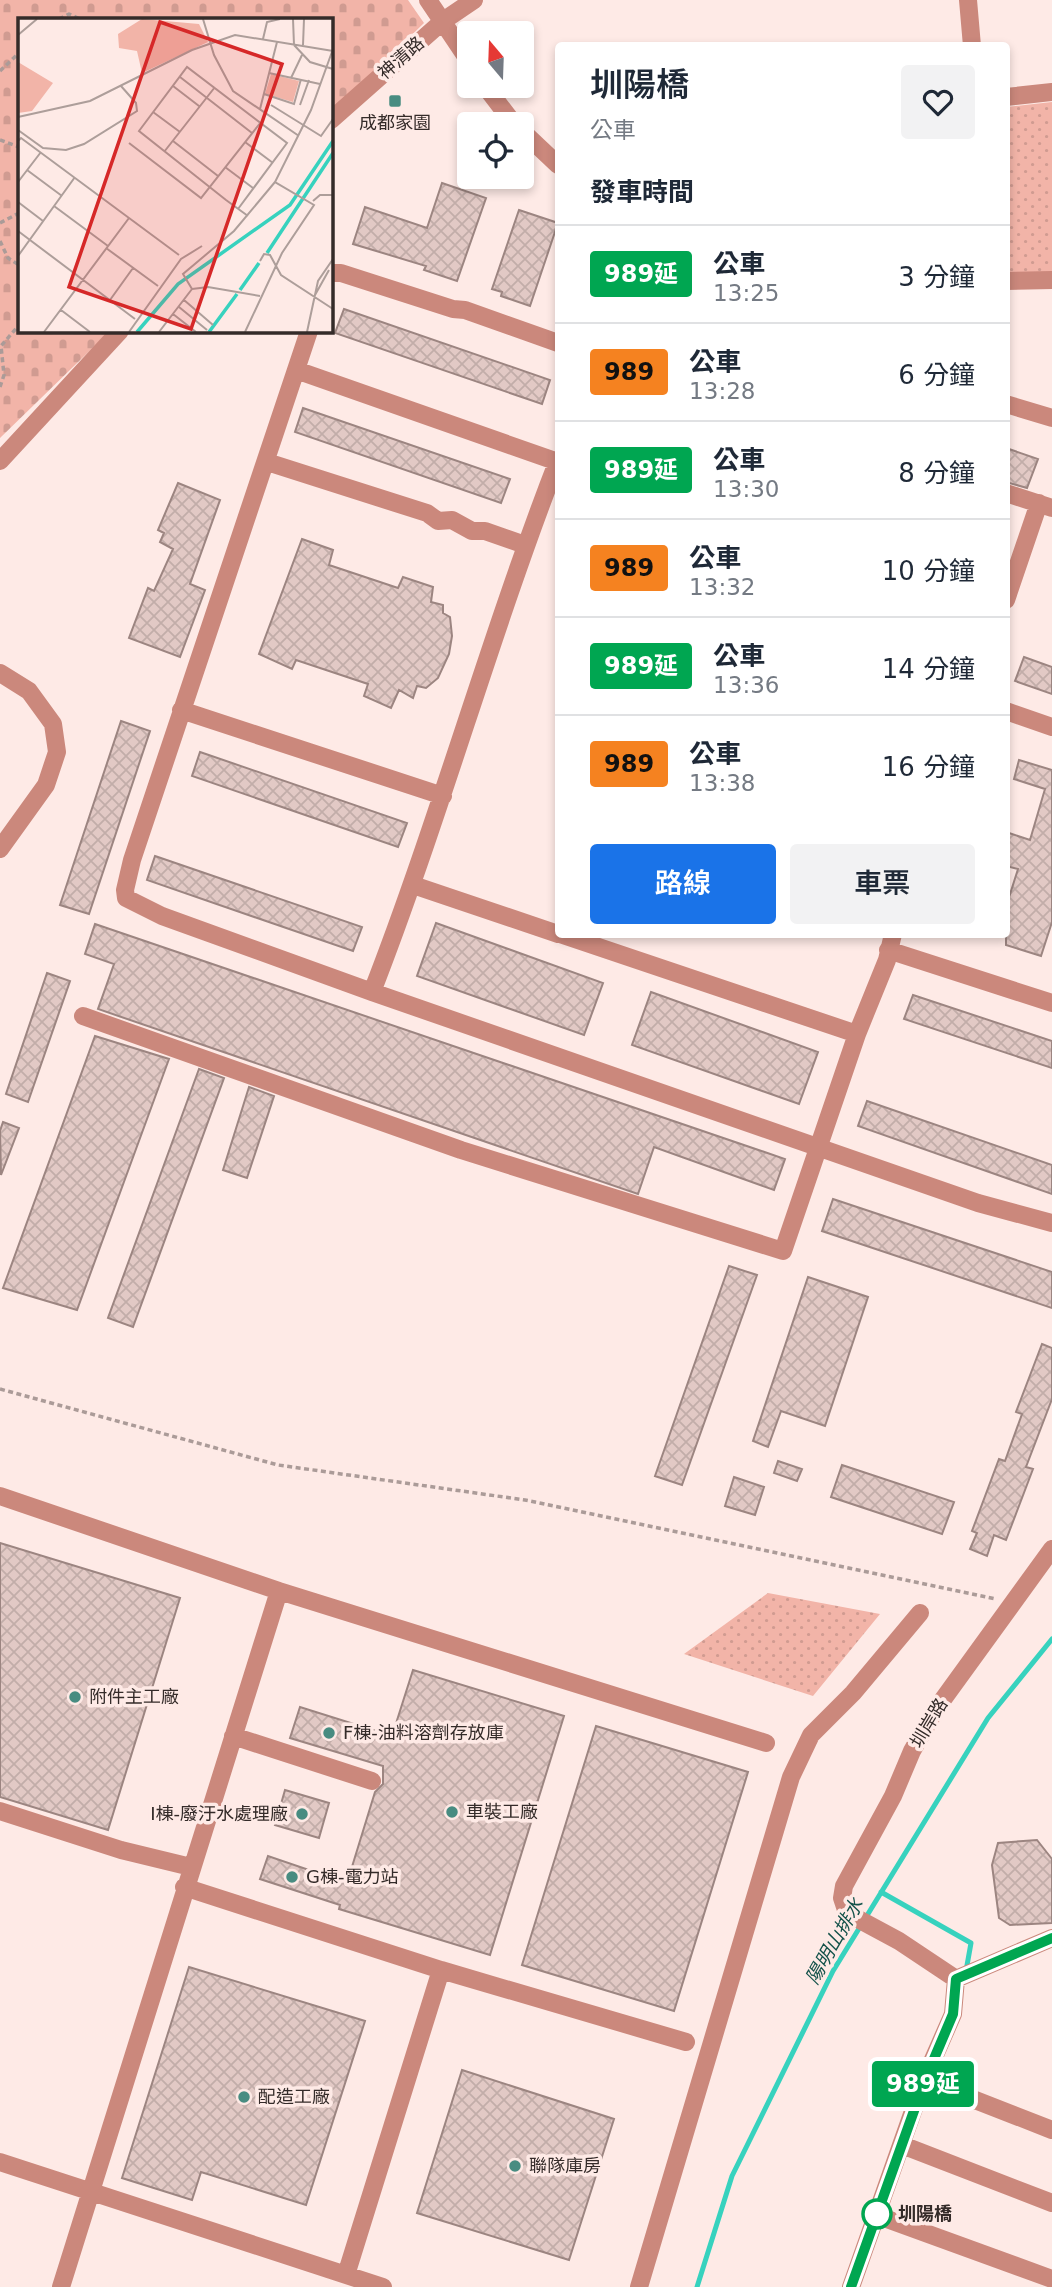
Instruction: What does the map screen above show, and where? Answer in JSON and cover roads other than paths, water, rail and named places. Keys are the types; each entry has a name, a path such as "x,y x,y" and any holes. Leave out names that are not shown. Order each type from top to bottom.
{"street":[{"path":"428,0 457,43"},
{"name":"神清路","path":"332,119 443,21 474,0"},
{"path":"968,0 972,42"},
{"path":"1010,97 1052,92"},
{"path":"494,98 505,112"},
{"path":"534,142 555,162"},
{"path":"332,273 341,273 453,309 465,310 555,343"},
{"path":"1010,281 1052,280"},
{"path":"0,461 119,332"},
{"path":"309,332 132,860 125,890 126,898 162,916 372,992 978,1203 1052,1223"},
{"path":"296,370 555,460"},
{"path":"1010,405 1052,418"},
{"path":"267,461 427,513 438,520 452,520 472,531 485,531 525,545"},
{"path":"372,992 413,885 525,545 555,469"},
{"path":"1010,493 1046,506 1010,591"},
{"path":"0,673 29,691 53,724 57,752 46,785 0,849"},
{"path":"181,710 443,796"},
{"path":"1010,711 1052,727"},
{"path":"413,885 555,933"},
{"path":"571,938 857,1034"},
{"path":"83,1016 461,1150 783,1251 857,1034 887,960 891,942 1052,1003"},
{"path":"0,1496 279,1591 766,1743"},
{"name":"圳岸路","path":"956,1979 899,1941 847,1913 842,1898 844,1886 893,1796 912,1751 956,1679 1052,1549"},
{"path":"61,2287 184,1887 279,1591"},
{"path":"639,2287 791,1777 811,1735 853,1693 919,1613"},
{"path":"233,1736 372,1782"},
{"path":"0,1811 121,1850 191,1867"},
{"path":"184,1887 440,1970 687,2042"},
{"path":"851,2287 925,2080 953,2014 956,1979 1052,1938"},
{"path":"346,2275 440,1970"},
{"path":"925,2080 1052,2130"},
{"path":"902,2145 1052,2203"},
{"path":"0,2162 383,2287"},
{"path":"876,2215 1052,2279"}],"waterway":[{"name":"陽明山排水","path":"697,2287 732,2176 833,1971 988,1718 1052,1639"},
{"path":"881,1892 971,1943 966,1971"}],"place":[{"name":"成都家園","path":"395,101"},
{"name":"附件主工廠","path":"75,1697"},
{"name":"F棟-油料溶劑存放庫","path":"329,1733"},
{"name":"車裝工廠","path":"452,1812"},
{"name":"I棟-廢汙水處理廠","path":"302,1814"},
{"name":"G棟-電力站","path":"292,1877"},
{"name":"配造工廠","path":"244,2097"},
{"name":"聯隊庫房","path":"515,2166"},
{"name":"圳陽橋","path":"877,2214"}]}
